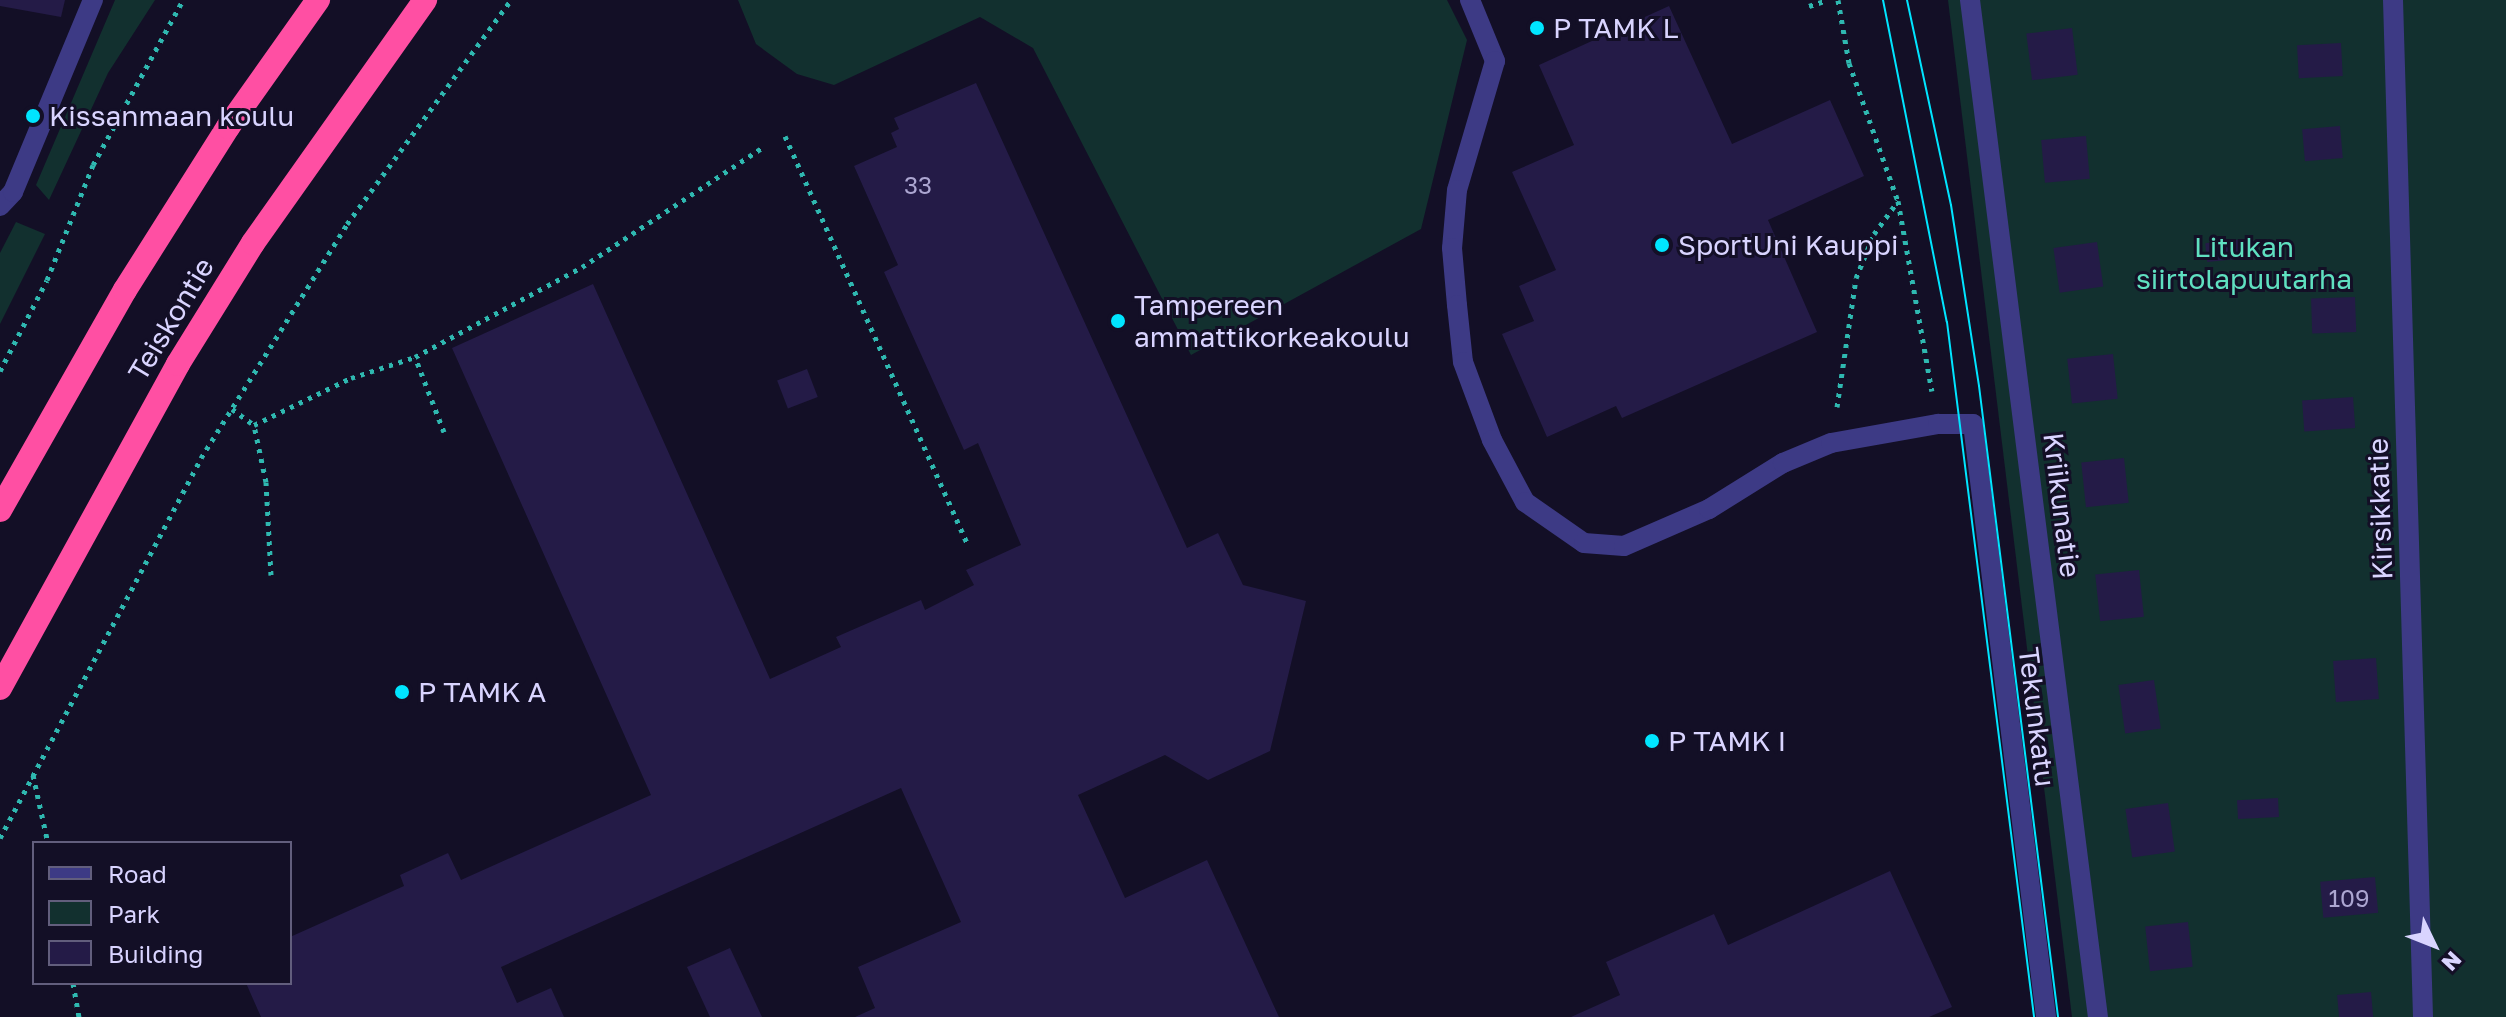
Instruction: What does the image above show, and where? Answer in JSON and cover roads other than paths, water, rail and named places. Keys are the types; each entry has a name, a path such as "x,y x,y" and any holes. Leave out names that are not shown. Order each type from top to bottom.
{"highway":[{"name":"Teiskontie","path":"0,510 133,277 228,127 318,0"},
{"name":"Teiskontie","path":"0,688 178,364 253,243 425,0"}],"street":[{"path":"0,206 13,192 93,0"},
{"name":"Tekunkatu","path":"1470,0 1495,61 1457,190 1452,248 1463,362 1492,440 1525,502 1584,543 1624,546 1709,509 1783,463 1831,443 1938,424 1973,424 2046,1017"},
{"name":"Kriikunatie","path":"1970,0 2098,1017"},
{"name":"Kirsikkatie","path":"2393,0 2423,1017"}],"tram line":[{"path":"1883,0 1947,322 2034,1017"},
{"path":"1907,0 1951,205 1979,386 2058,1017"}],"place":[{"name":"P TAMK L","path":"1537,28"},
{"name":"Kissanmaan koulu","path":"33,116"},
{"name":"SportUni Kauppi","path":"1662,245"},
{"name":"Tampereen ammattikorkeakoulu","path":"1118,321"},
{"name":"P TAMK A","path":"402,692"},
{"name":"P TAMK I","path":"1652,741"}],"park label":[{"name":"Litukan siirtolapuutarha","path":"2244,263"}]}
